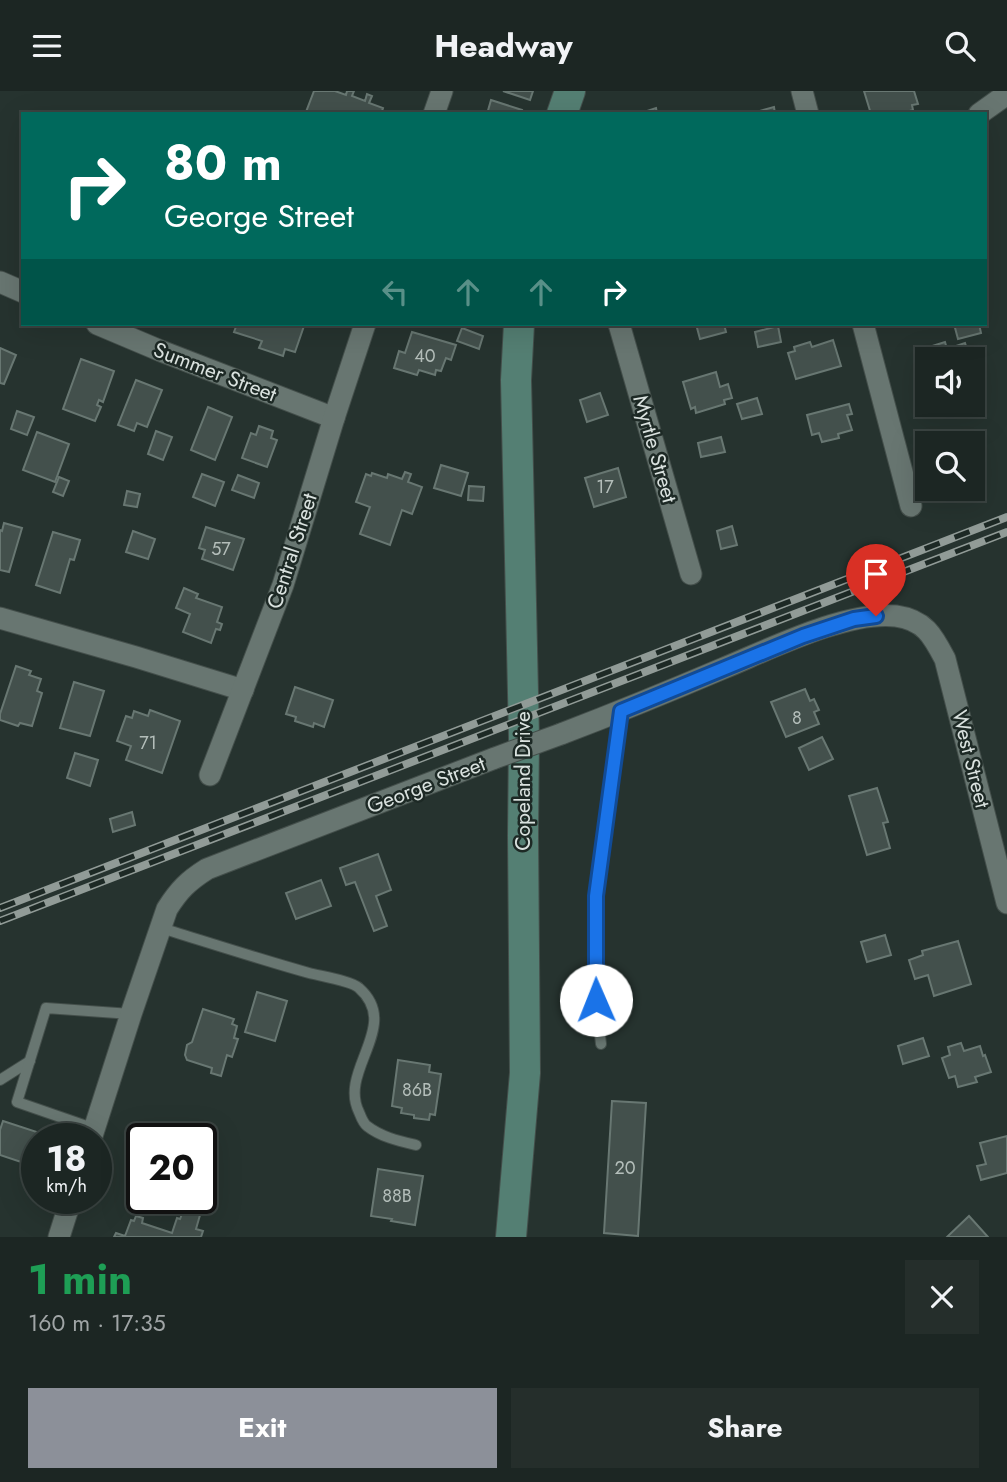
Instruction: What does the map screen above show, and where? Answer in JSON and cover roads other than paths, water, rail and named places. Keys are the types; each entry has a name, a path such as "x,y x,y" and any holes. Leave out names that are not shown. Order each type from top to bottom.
{"main road":[{"path":"563,112 570,91"},
{"name":"Copeland Drive","path":"511,1237 525,1073 524,738 516,380 519,326"}],"street":[{"path":"435,112 442,91"},
{"path":"802,91 807,112"},
{"path":"982,112 1007,94"},
{"path":"0,282 21,291"},
{"name":"Summer Street","path":"102,326 334,418"},
{"name":"Central Street","path":"210,775 283,585 364,326"},
{"name":"Myrtle Street","path":"620,326 691,574"},
{"path":"864,326 911,506"},
{"name":"George Street","path":"161,928 167,909 176,894 207,869 621,711 803,636 854,619 876,616 898,616 920,623"},
{"path":"0,618 243,690"},
{"name":"West Street","path":"920,623 933,636 945,659 1007,903"},
{"path":"96,1123 161,928"},
{"path":"58,1237 66,1214"}],"lane":[{"path":"601,1044 596,1000 596,896 621,711"},
{"path":"161,928 357,985 369,999 375,1015 374,1030 354,1086 356,1108 365,1124 386,1137 416,1145"},
{"path":"67,1123 17,1102 46,1008 131,1014"},
{"path":"0,1080 30,1061"}],"railway":[{"path":"0,908 1007,517"},
{"path":"0,921 1007,532"}]}
